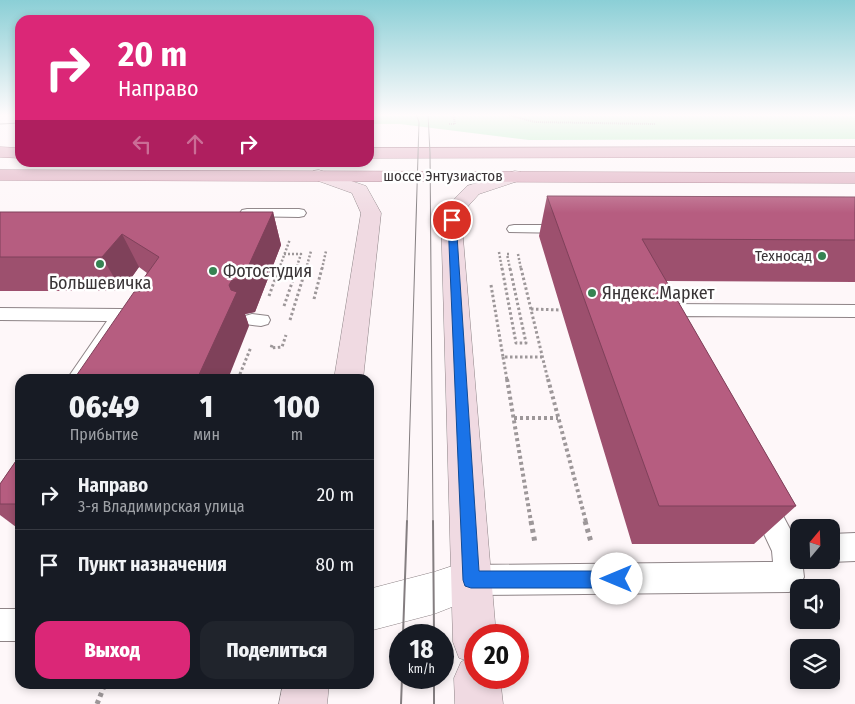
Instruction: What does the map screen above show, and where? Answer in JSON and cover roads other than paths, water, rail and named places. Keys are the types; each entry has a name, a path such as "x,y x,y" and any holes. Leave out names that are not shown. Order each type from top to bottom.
{"main road":[{"path":"0,152 15,152"},
{"name":"шоссе Энтузиастов","path":"374,153 855,152"},
{"name":"шоссе Энтузиастов","path":"0,175 855,178"}],"street":[{"path":"319,175 360,190 371,212 349,374"},
{"path":"474,624 451,212 473,190 515,176"},
{"path":"374,609 434,593 471,580"},
{"path":"303,704 305,689"},
{"path":"478,689 479,704"}],"lane":[{"path":"230,213 299,213"},
{"path":"514,229 582,229"},
{"path":"671,328 662,310 855,311"},
{"path":"0,314 130,316 81,374"},
{"path":"754,487 790,545"},
{"path":"840,548 855,547"},
{"path":"471,580 789,577 790,567"},
{"path":"0,625 15,625"}],"tram line":[{"path":"407,522 418,147"},
{"path":"430,147 433,522"},
{"path":"403,624 407,521"},
{"path":"433,521 434,624"},
{"path":"401,704 402,689"},
{"path":"434,689 434,704"}],"place":[{"name":"Техносад","path":"822,256"},
{"name":"Большевичка","path":"100,264"},
{"name":"Фотостудия","path":"213,271"},
{"name":"Яндекс.Маркет","path":"592,293"}]}
